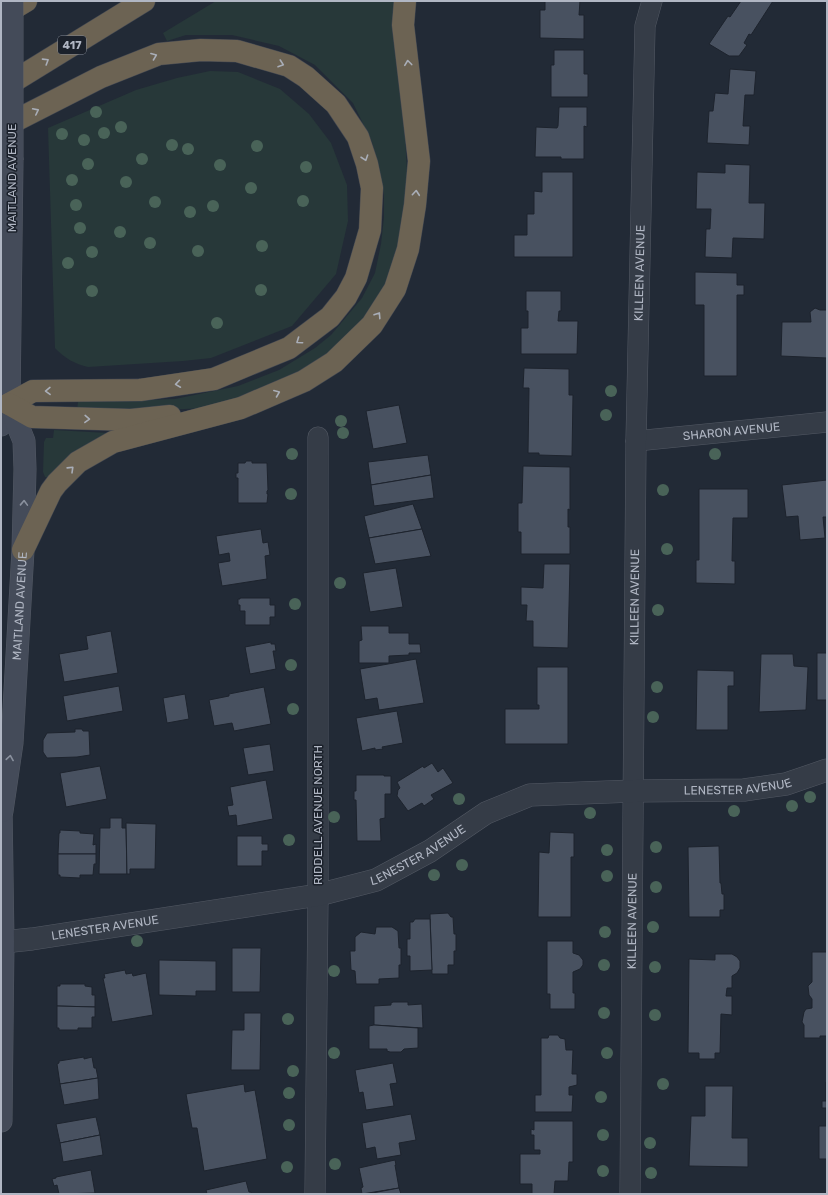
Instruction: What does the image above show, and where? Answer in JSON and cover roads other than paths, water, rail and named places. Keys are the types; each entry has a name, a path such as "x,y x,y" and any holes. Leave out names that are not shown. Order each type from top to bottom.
{"highway":[{"path":"1,5 12,1"},
{"path":"1,16 26,1"},
{"name":"417","path":"1,89 144,1"},
{"path":"23,550 51,491 78,462 113,442 241,408 304,381 334,362 372,325 395,289 408,249 420,160 403,25 405,1"},
{"path":"1,128 101,78 159,54 201,50 237,51 289,66 306,77 336,104 358,137 367,164 372,188 370,230 356,278 346,297 330,317 289,348 214,379 140,390 33,391 9,404"},
{"path":"9,404 32,417 131,420 179,416 241,408"}],"main road":[{"name":"MAITLAND AVENUE","path":"1,425 9,404 12,1"},
{"name":"MAITLAND AVENUE","path":"1,1121 3,942 1,808 12,743 23,550 25,469 24,441 9,404"}],"street":[{"name":"KILLEEN AVENUE","path":"630,1194 636,441 645,26 652,1"},
{"name":"SHARON AVENUE","path":"636,441 827,422"},
{"name":"RIDDELL AVENUE NORTH","path":"315,1194 318,895 318,437"},
{"name":"LENESTER AVENUE","path":"3,942 38,938 318,895 376,880 430,851 486,813 530,795 633,791 744,790 786,784 827,770"}]}
